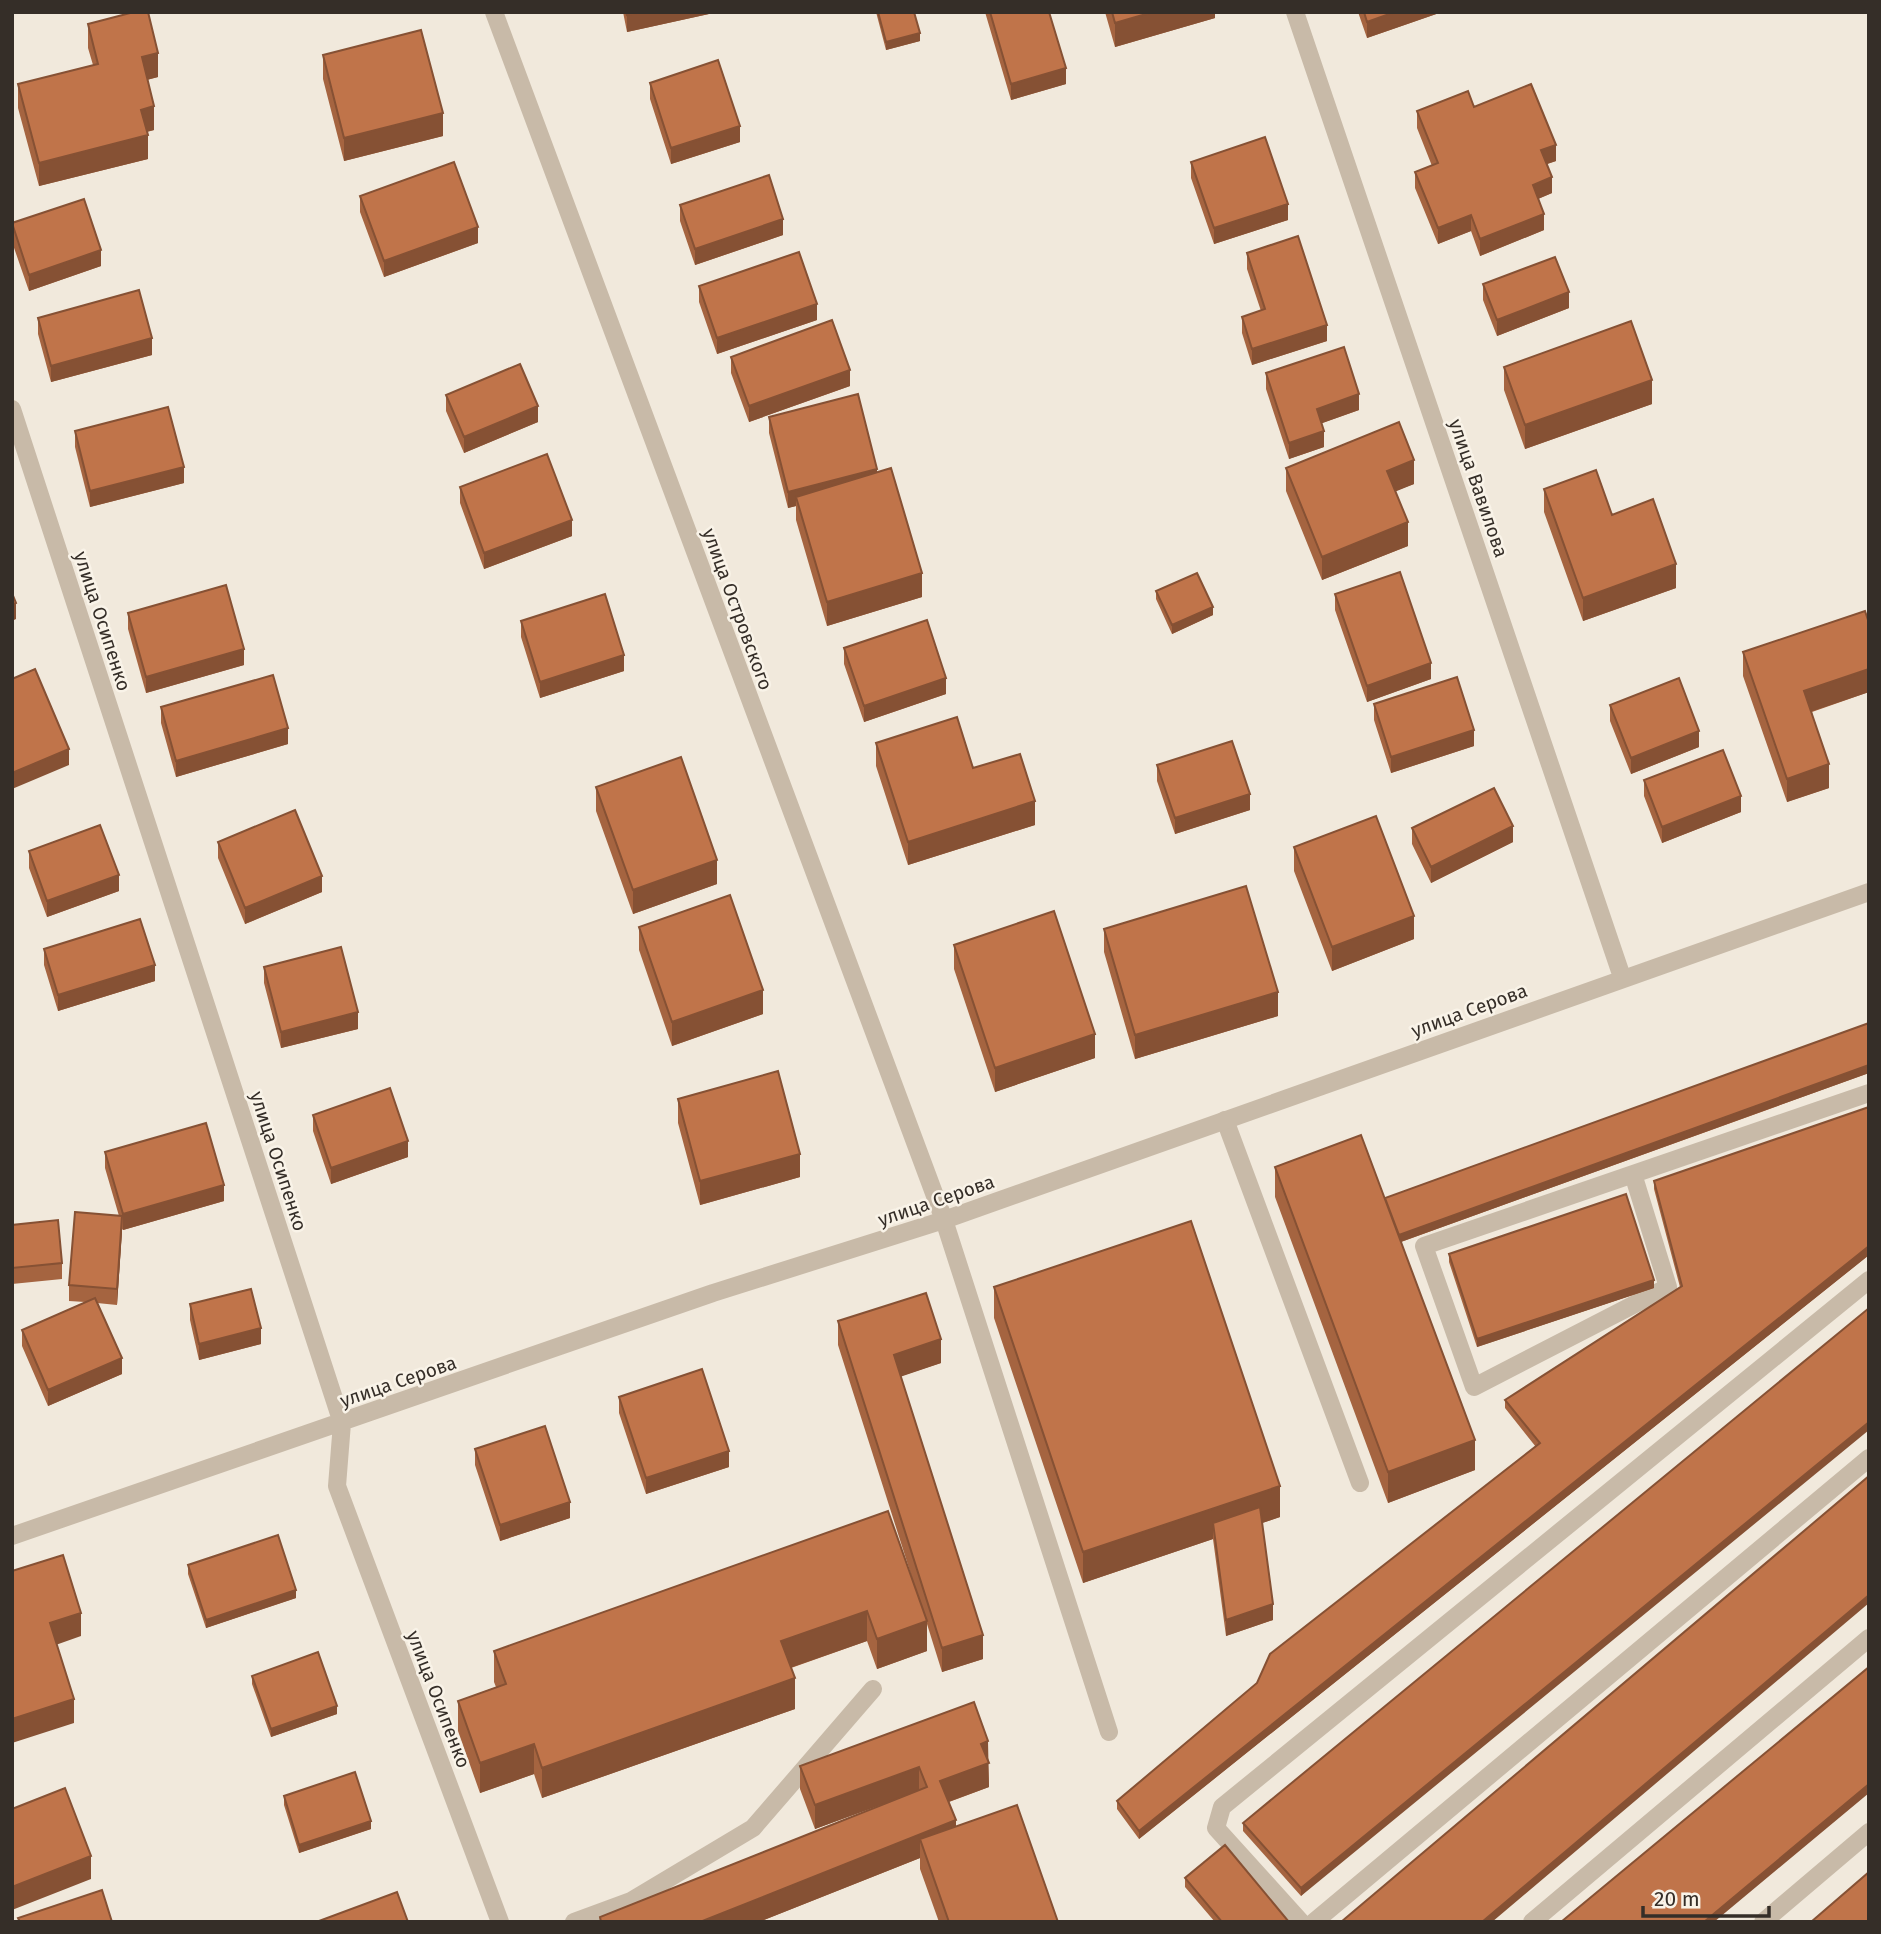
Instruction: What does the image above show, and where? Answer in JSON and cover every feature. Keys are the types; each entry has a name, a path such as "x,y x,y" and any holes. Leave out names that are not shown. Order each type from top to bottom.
{"street":[{"name":"улица Островского","path":"494,12 944,1220 1109,1732"},
{"name":"улица Вавилова","path":"1296,12 1622,977"},
{"name":"улица Осипенко","path":"12,409 342,1423 337,1486 500,1922"},
{"name":"улица Серова","path":"12,1536 713,1293 944,1220 1622,977 1869,892"},
{"path":"1633,1174 1668,1287 1474,1387 1423,1247 1633,1174 1869,1093"},
{"path":"1225,1120 1360,1483"},
{"path":"1301,1922 1216,1828 1222,1807 1869,1280"},
{"path":"1314,1922 1869,1458"},
{"path":"1532,1922 1869,1638"},
{"path":"574,1922 631,1901 752,1828 873,1689"},
{"path":"1763,1922 1869,1832"}],"building":[{"path":"134,12 148,12 158,53 142,57 154,106 141,110 148,135 39,163 18,84 98,64 88,24"},
{"path":"878,12 914,12 920,33 886,42"},
{"path":"990,12 1049,12 1066,68 1011,84"},
{"path":"1112,12 1153,12 1115,23"},
{"path":"1364,12 1395,12 1367,22"},
{"path":"421,30 443,113 344,138 323,55"},
{"path":"718,60 740,126 671,148 650,83"},
{"path":"1531,84 1556,145 1541,150 1552,177 1533,185 1544,214 1480,239 1471,215 1438,228 1415,172 1438,163 1417,111 1468,91 1474,107"},
{"path":"1265,137 1288,204 1214,228 1191,162"},
{"path":"454,162 478,227 384,261 360,196"},
{"path":"769,175 783,219 695,249 680,205"},
{"path":"84,199 101,250 29,275 12,223"},
{"path":"1298,236 1327,325 1252,349 1242,317 1265,309 1247,253"},
{"path":"799,252 817,304 717,338 699,286"},
{"path":"1555,257 1569,292 1497,320 1483,284"},
{"path":"139,290 152,338 51,366 38,318"},
{"path":"832,320 850,370 749,406 731,357"},
{"path":"1631,321 1652,380 1525,425 1504,367"},
{"path":"1344,347 1359,394 1317,409 1324,431 1289,443 1266,373"},
{"path":"520,364 538,406 464,437 446,395"},
{"path":"858,394 877,469 788,492 769,417"},
{"path":"168,407 184,467 90,491 75,431"},
{"path":"1399,422 1414,460 1387,471 1408,522 1322,557 1286,468"},
{"path":"547,454 572,520 484,553 460,487"},
{"path":"891,468 922,573 827,602 796,497"},
{"path":"1596,470 1612,515 1653,499 1676,564 1583,598 1544,489"},
{"path":"1400,572 1431,663 1367,686 1335,594"},
{"path":"1197,573 1213,607 1172,625 1156,591"},
{"path":"226,585 244,649 146,677 128,613"},
{"path":"605,594 624,655 540,682 521,621"},
{"path":"1865,611 1869,623 1869,669 1804,691 1829,764 1787,779 1743,652"},
{"path":"927,620 946,678 864,706 844,648"},
{"path":"35,669 69,749 12,773 12,679"},
{"path":"273,675 288,728 176,761 161,707"},
{"path":"1457,677 1474,730 1391,757 1374,704"},
{"path":"1679,678 1699,731 1631,758 1610,705"},
{"path":"957,717 973,768 1020,754 1035,801 908,842 876,743"},
{"path":"1232,741 1250,794 1175,818 1157,765"},
{"path":"1723,750 1741,796 1662,827 1644,780"},
{"path":"681,757 717,860 633,890 596,787"},
{"path":"1494,788 1513,826 1431,867 1412,828"},
{"path":"295,810 322,876 245,908 218,842"},
{"path":"1376,816 1414,916 1332,947 1294,847"},
{"path":"100,825 119,875 47,901 29,851"},
{"path":"1246,886 1278,992 1135,1035 1104,929"},
{"path":"730,895 763,990 672,1022 639,927"},
{"path":"1054,911 1095,1034 995,1068 954,945"},
{"path":"140,919 155,965 58,995 44,949"},
{"path":"341,947 358,1012 281,1032 264,967"},
{"path":"1869,1023 1869,1065 1399,1235 1385,1198"},
{"path":"778,1071 800,1154 700,1181 678,1099"},
{"path":"390,1088 408,1141 331,1168 313,1115"},
{"path":"1869,1107 1869,1246 1139,1831 1117,1801 1257,1683 1270,1654 1540,1443 1505,1400 1682,1286 1654,1181"},
{"path":"206,1123 224,1185 123,1214 105,1152"},
{"path":"1361,1135 1475,1440 1388,1472 1275,1167"},
{"path":"1626,1194 1654,1280 1477,1339 1449,1254"},
{"path":"75,1212 122,1216 117,1289 69,1285"},
{"path":"58,1220 62,1263 12,1268 12,1225"},
{"path":"1191,1221 1280,1486 1083,1552 994,1287"},
{"path":"251,1289 261,1328 199,1344 190,1304"},
{"path":"926,1293 941,1339 894,1355 983,1635 942,1648 838,1321"},
{"path":"95,1298 122,1358 48,1390 22,1330"},
{"path":"1869,1308 1869,1422 1301,1888 1243,1823"},
{"path":"702,1369 729,1451 646,1478 619,1397"},
{"path":"545,1426 570,1502 500,1525 475,1449"},
{"path":"1869,1476 1869,1595 1482,1922 1341,1922"},
{"path":"1260,1507 1273,1604 1226,1620 1213,1523"},
{"path":"888,1511 927,1621 877,1639 867,1611 781,1641 795,1678 542,1768 534,1744 480,1763 458,1701 506,1684 494,1651"},
{"path":"278,1535 296,1590 206,1620 188,1565"},
{"path":"63,1555 81,1613 50,1623 74,1699 12,1719 12,1571"},
{"path":"318,1652 337,1706 271,1729 252,1676"},
{"path":"1869,1667 1869,1784 1704,1922 1561,1922"},
{"path":"974,1702 988,1741 981,1744 989,1763 940,1781 956,1820 700,1922 601,1922 600,1917 927,1787 919,1767 815,1805 800,1766"},
{"path":"355,1772 371,1821 299,1845 284,1796"},
{"path":"65,1788 91,1856 12,1887 12,1809"},
{"path":"1017,1805 1058,1922 949,1922 920,1839"},
{"path":"1225,1845 1289,1922 1222,1922 1185,1878"},
{"path":"1869,1872 1869,1922 1811,1922"},
{"path":"102,1890 112,1922 20,1922 18,1918"},
{"path":"397,1892 408,1922 319,1922 319,1921"}]}
